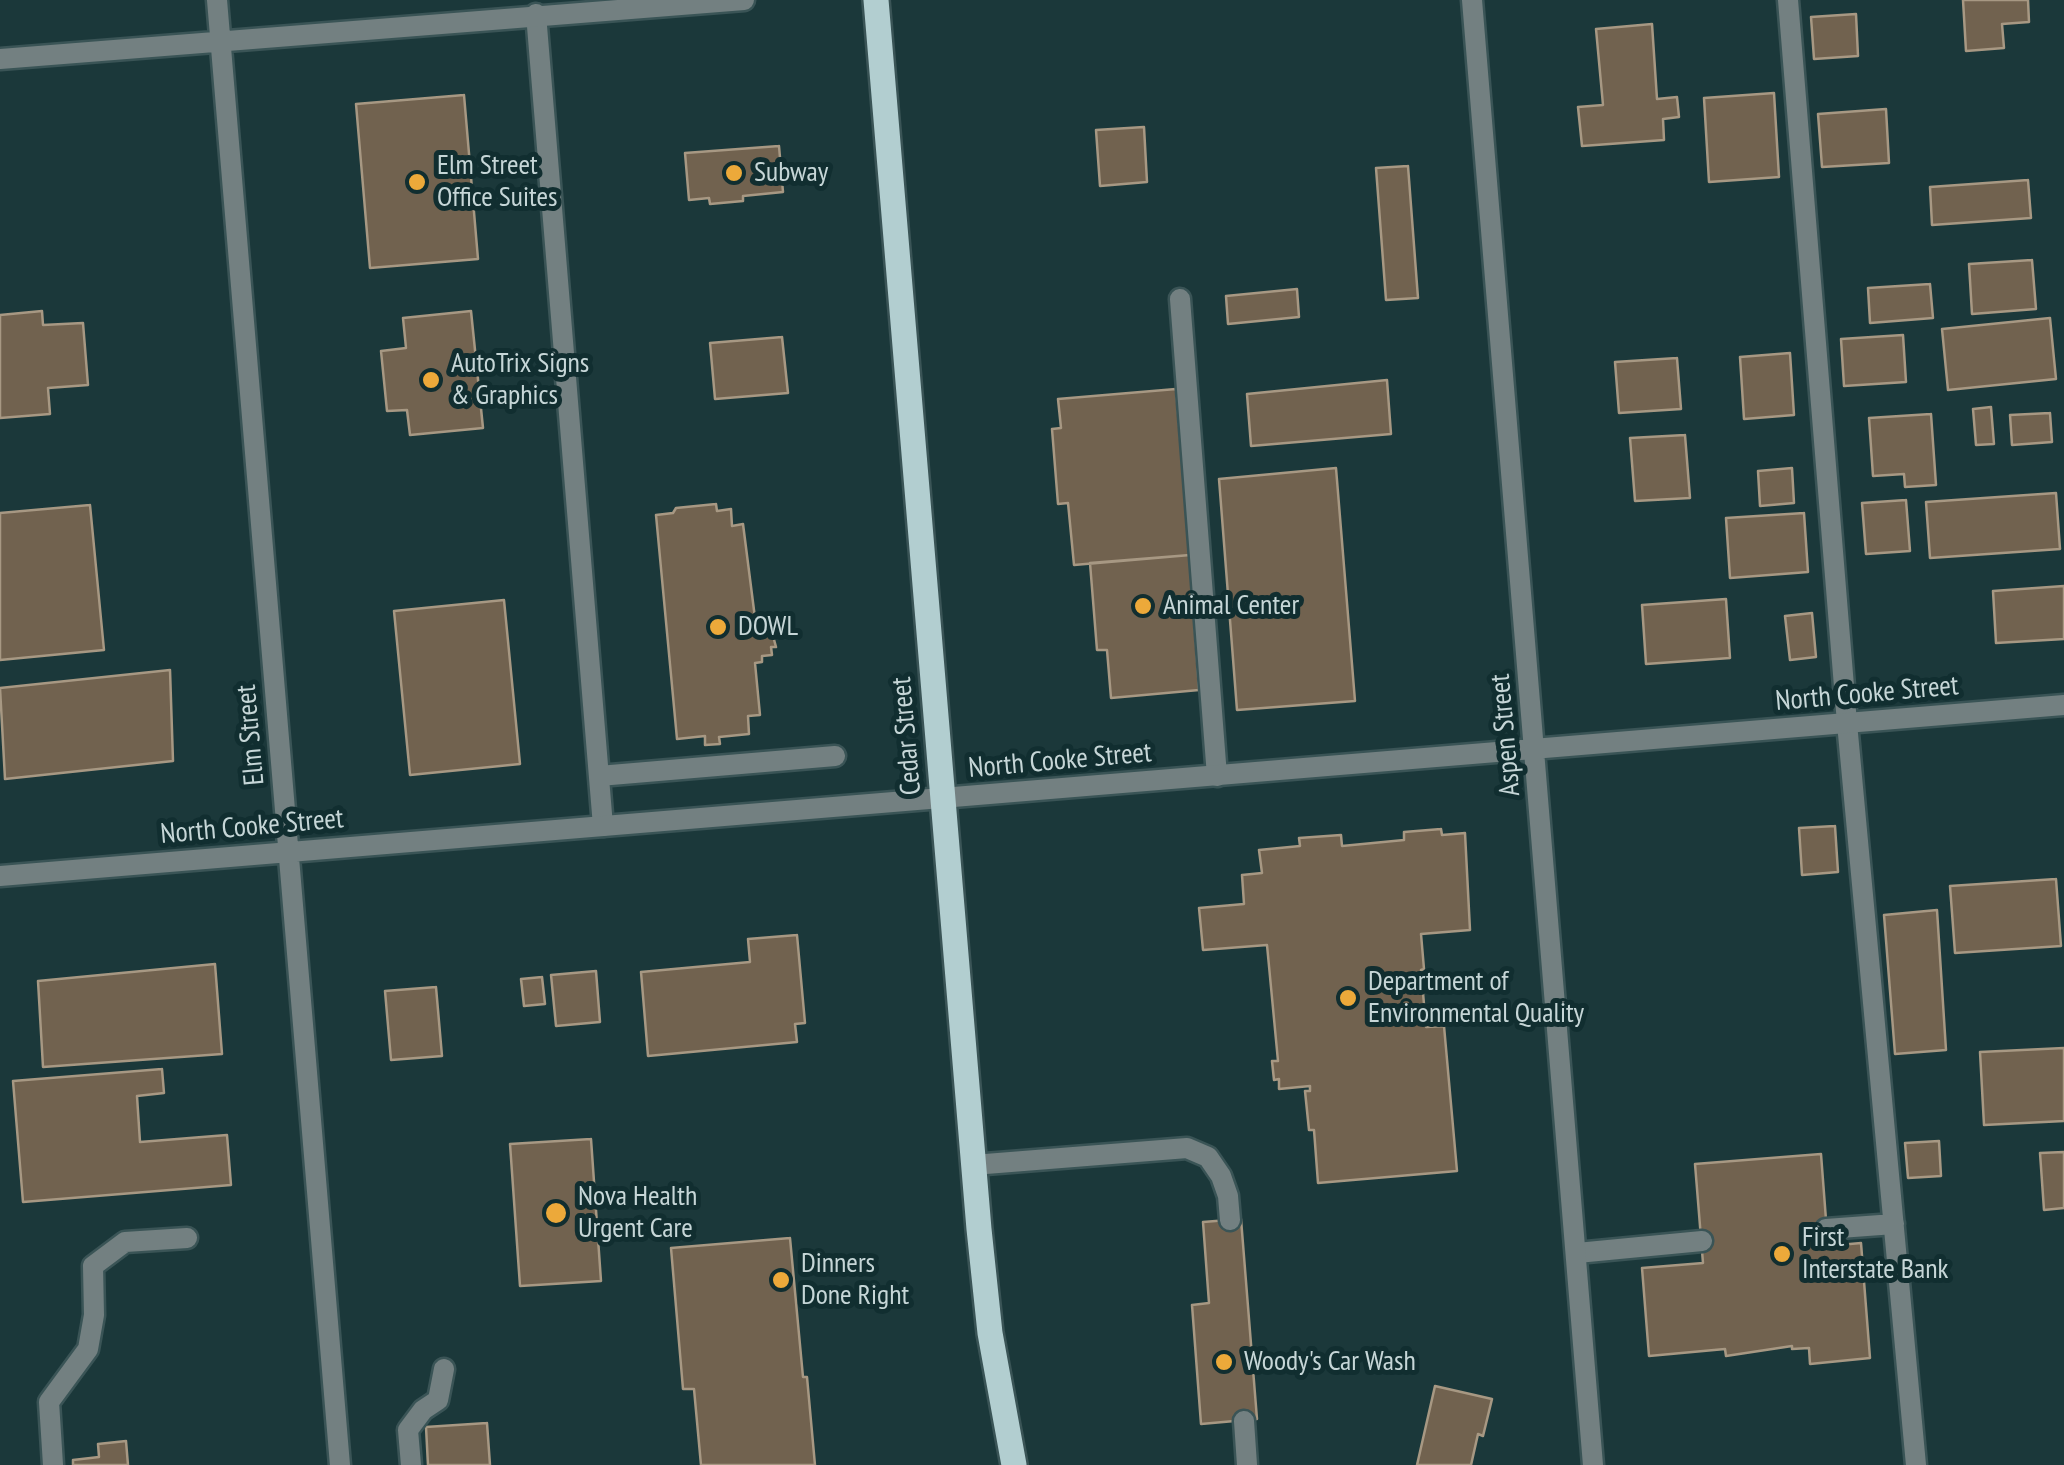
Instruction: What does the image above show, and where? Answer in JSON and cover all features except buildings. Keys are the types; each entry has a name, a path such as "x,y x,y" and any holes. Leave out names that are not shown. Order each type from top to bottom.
{"main road":[{"name":"Cedar Street","path":"876,0 955,978 990,1333 1014,1465"}],"street":[{"name":"Elm Street","path":"217,0 340,1465"},
{"path":"0,58 744,0"},
{"name":"Aspen Street","path":"1472,0 1593,1465"},
{"path":"1788,0 1847,723 1916,1465"},
{"path":"536,14 603,826"},
{"path":"1180,299 1217,776"},
{"name":"North Cooke Street","path":"0,876 2064,705"},
{"path":"599,776 834,756"},
{"path":"974,1165 1187,1148 1208,1157 1221,1176 1230,1220"},
{"path":"1826,1229 1894,1224"},
{"path":"53,1465 49,1402 88,1350 94,1316 93,1266 125,1242 187,1238"},
{"path":"1576,1253 1702,1241"},
{"path":"411,1465 408,1430 423,1410 438,1400 444,1370"},
{"path":"1244,1420 1247,1465"}],"place":[{"name":"Subway","path":"734,173"},
{"name":"Elm Street Office Suites","path":"417,182"},
{"name":"AutoTrix Signs & Graphics","path":"431,380"},
{"name":"Animal Center","path":"1143,606"},
{"name":"DOWL","path":"718,627"},
{"name":"Department of Environmental Quality","path":"1348,998"},
{"name":"Nova Health Urgent Care","path":"556,1213"},
{"name":"First Interstate Bank","path":"1782,1254"},
{"name":"Dinners Done Right","path":"781,1280"},
{"name":"Woody's Car Wash","path":"1224,1362"}]}
